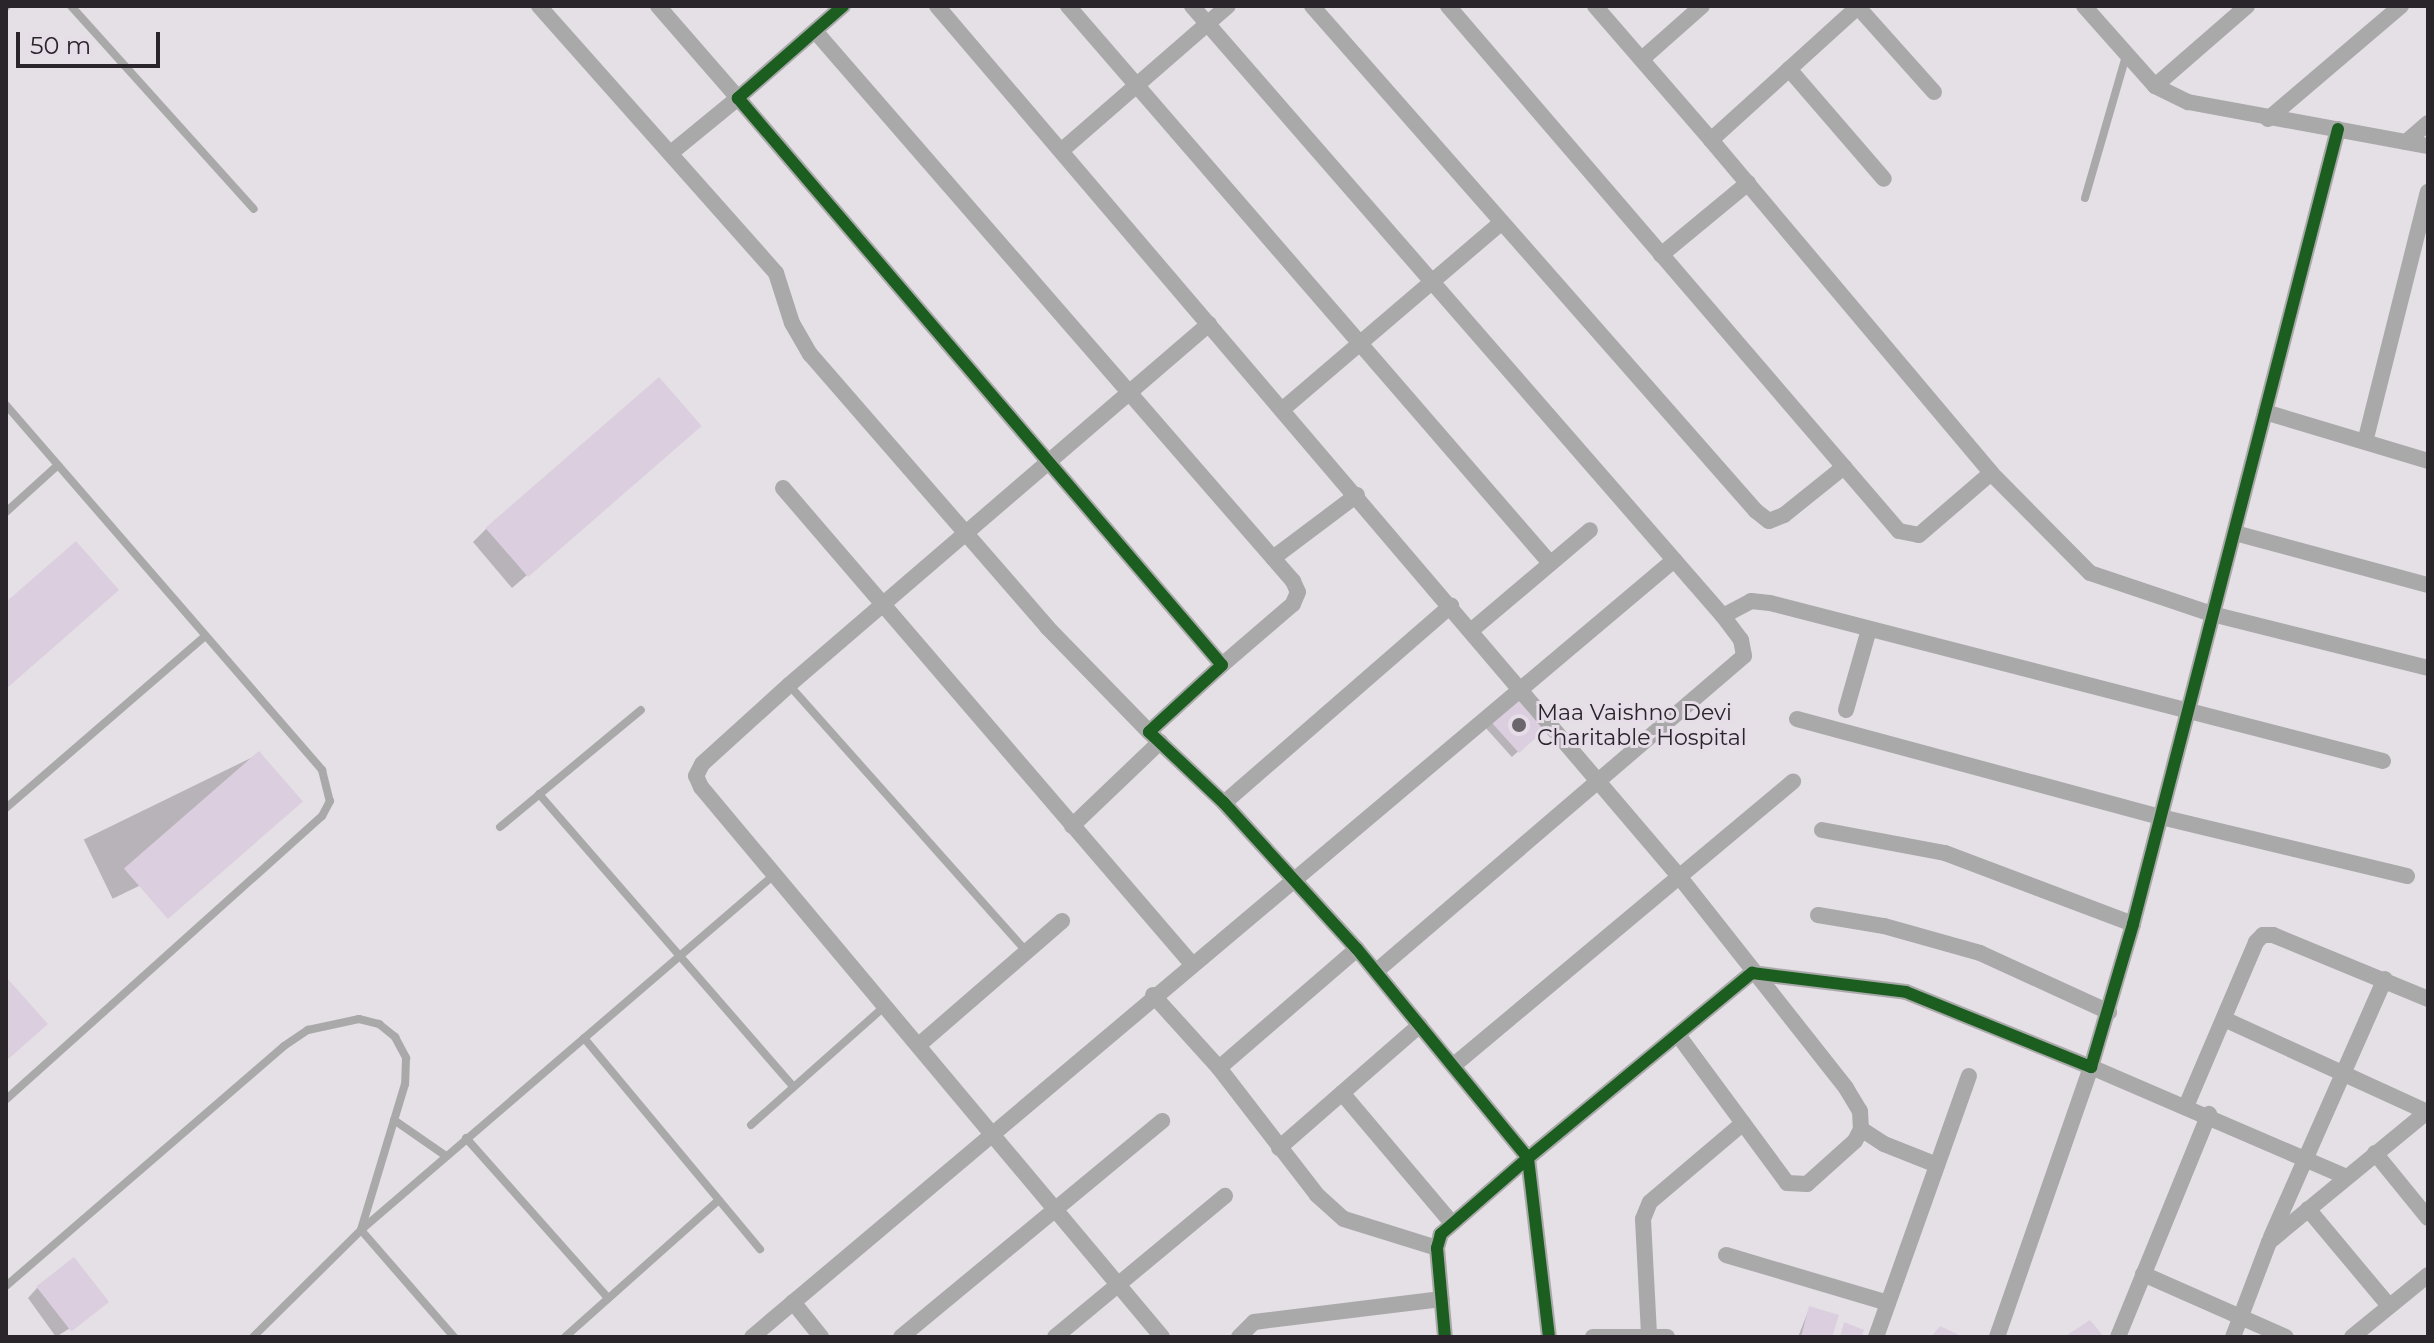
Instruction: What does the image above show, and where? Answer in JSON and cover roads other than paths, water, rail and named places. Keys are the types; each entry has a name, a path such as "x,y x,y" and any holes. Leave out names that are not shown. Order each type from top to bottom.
{"street":[{"path":"539,6 672,152 776,273 792,323 810,354 970,533 1074,657 1224,803 1357,949 1528,1158 1549,1337"},
{"path":"658,6 1222,665"},
{"path":"672,152 843,6"},
{"path":"937,6 1473,629 1678,875 1752,973 1846,1088 1860,1111 1861,1129 1855,1141 1798,1187 1787,1183 1678,1035"},
{"path":"1068,6 1550,563"},
{"path":"1192,6 1435,282 1741,640 1744,656 1739,663 1376,971"},
{"path":"1061,151 1228,6"},
{"path":"1312,6 1756,511 1769,521 1784,515 1844,467"},
{"path":"1448,6 1844,467 1909,537 1930,528 1991,473"},
{"path":"1595,6 1991,473 2090,573 2212,614 2428,668"},
{"path":"1642,59 1702,6"},
{"path":"1711,140 1859,6 1934,92"},
{"path":"2084,6 2155,86 2188,102 2428,146"},
{"path":"2155,86 2247,6"},
{"path":"2268,119 2401,6"},
{"path":"815,31 1273,558 1298,592 1293,604 1222,665 1072,826"},
{"path":"1789,69 1884,179"},
{"path":"2406,142 2428,123"},
{"path":"1997,1337 2109,1012 2338,129"},
{"path":"1661,255 1748,183"},
{"path":"2365,442 2428,192"},
{"path":"1283,409 1501,223"},
{"path":"1162,1337 920,1044 774,875 696,776 702,764 789,685 970,533 1209,324"},
{"path":"2265,412 2428,461"},
{"path":"783,488 1191,963"},
{"path":"1273,558 1357,495"},
{"path":"1473,629 1590,530"},
{"path":"2235,533 2428,585"},
{"path":"752,1337 1153,995 1295,880 1674,560"},
{"path":"1723,616 1751,601 2383,761"},
{"path":"1224,803 1451,606"},
{"path":"1846,710 1869,629"},
{"path":"1797,719 2161,817 2407,876"},
{"path":"1454,1065 1793,782"},
{"path":"1822,830 1945,853 2133,924"},
{"path":"1818,915 1884,926 1980,953 2109,1012"},
{"path":"920,1044 1062,921"},
{"path":"2187,1104 2263,935 2385,979 2428,999"},
{"path":"1219,1068 1357,949"},
{"path":"1445,1337 1437,1248 1451,1222 1752,973 1906,992 2187,1104 2346,1177"},
{"path":"2233,1337 2304,1157 2385,979"},
{"path":"1153,995 1219,1068 1279,1148 1344,1219 1437,1248"},
{"path":"2224,1019 2428,1111 2269,1242"},
{"path":"1279,1148 1420,1025"},
{"path":"1876,1337 1969,1076"},
{"path":"1342,1093 1451,1222"},
{"path":"2118,1337 2209,1114"},
{"path":"901,1337 1162,1121"},
{"path":"1649,1334 1643,1219 1650,1202 1743,1123"},
{"path":"1861,1129 1884,1144 1937,1165"},
{"path":"2375,1153 2428,1218"},
{"path":"1055,1337 1225,1196"},
{"path":"2308,1209 2389,1306"},
{"path":"1726,1255 1888,1303"},
{"path":"2143,1274 2242,1314 2286,1337"},
{"path":"2352,1337 2428,1275"},
{"path":"1239,1337 1254,1322 1442,1299"},
{"path":"793,1302 821,1337"},
{"path":"1593,1337 1649,1334 1667,1337"}],"lane":[{"path":"71,6 254,209"},
{"path":"2085,198 2126,56"},
{"path":"6,405 322,770 330,785 330,801 322,816 6,1100"},
{"path":"6,512 58,465"},
{"path":"6,808 204,637"},
{"path":"789,685 1027,952"},
{"path":"500,827 641,710"},
{"path":"539,794 794,1087"},
{"path":"253,1337 361,1230 774,875"},
{"path":"751,1125 886,1004"},
{"path":"6,1286 199,1117 308,1030 359,1019 379,1024 395,1037 406,1058 394,1120 361,1230"},
{"path":"584,1038 760,1249"},
{"path":"394,1120 446,1156"},
{"path":"466,1138 608,1298"},
{"path":"565,1337 719,1200"},
{"path":"361,1230 454,1337"}],"place":[{"name":"Maa Vaishno Devi Charitable Hospital","path":"1519,725"}]}
